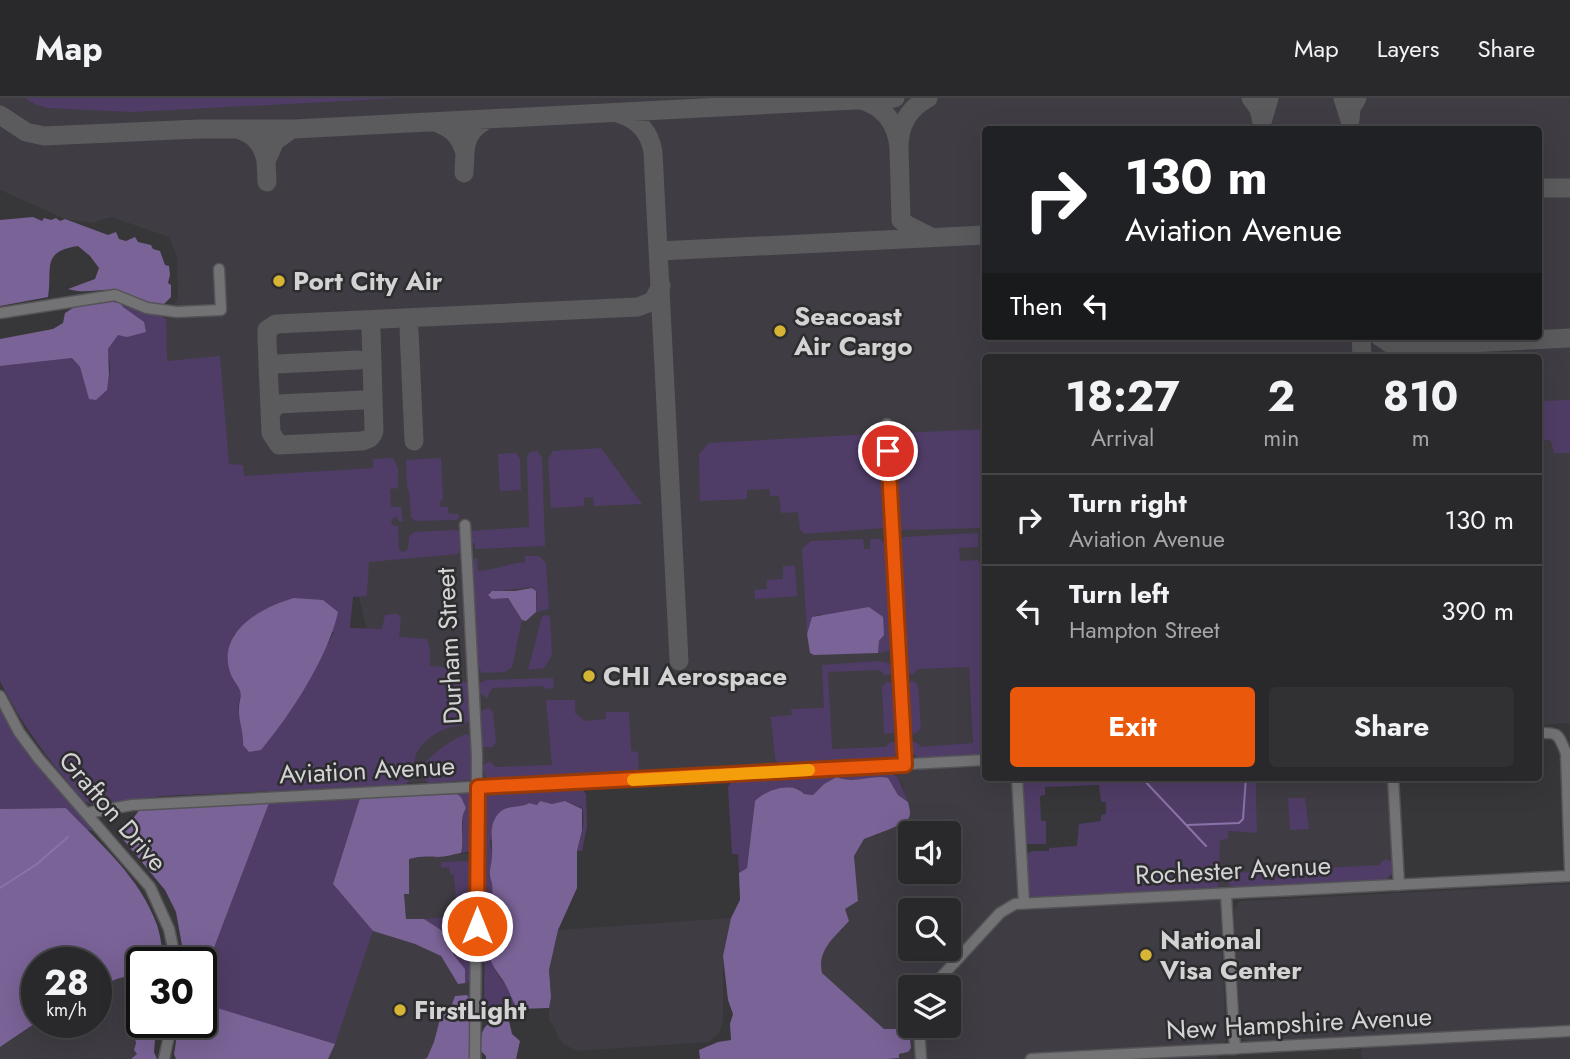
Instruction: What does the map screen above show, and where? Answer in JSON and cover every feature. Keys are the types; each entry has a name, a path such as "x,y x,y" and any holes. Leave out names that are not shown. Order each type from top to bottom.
{"street":[{"path":"0,313 115,295 147,308 177,312 221,310 219,269"},
{"path":"887,424 905,765"},
{"name":"Durham Street","path":"465,525 478,787 475,1059"},
{"name":"Grafton Drive","path":"0,696 19,732 39,759 150,887 169,929 173,947"},
{"path":"1542,733 1558,735 1566,753 1570,869"},
{"name":"Aviation Avenue","path":"87,813 132,804 982,760"},
{"path":"1017,781 1024,903"},
{"path":"1393,781 1399,885"},
{"name":"Rochester Avenue","path":"943,975 1000,913 1015,904 1570,876"},
{"path":"1226,894 1235,1049"},
{"name":"New Hampshire Avenue","path":"1031,1059 1570,1031"},
{"path":"164,1059 169,1038"},
{"path":"920,1038 921,1059"}],"shaded area":[{"path":"0,98 1570,98 1570,723 1542,725 1542,354 982,354 982,746 675,773 403,783 349,554 227,474 166,361 166,319 178,298 177,257 169,237 111,217 92,223 65,219 0,190"},
{"path":"25,98 400,98 132,112 49,108"},
{"path":"33,217 42,221 44,218 56,218 60,221 65,219 108,235 116,232 119,239 126,241 135,237 138,242 151,245 153,249 160,251 165,265 169,266 171,297 162,306 137,300 114,290 68,289 95,279 99,268 78,246 58,252 53,257 48,297 0,306 0,220"},
{"path":"105,301 120,303 144,322 146,332 127,337 118,335 108,349 107,390 96,400 89,399 80,367 72,358 0,366 0,339 53,329 63,323 65,313 76,306"},
{"path":"120,303 166,319 167,361 220,356 229,464 243,465 244,476 373,468 373,459 393,458 398,468 398,488 390,489 391,507 401,507 403,521 399,522 397,517 391,522 398,526 399,549 402,552 408,549 409,537 414,532 457,530 461,534 461,552 457,554 369,562 366,596 353,597 350,628 382,629 385,615 397,614 401,617 399,637 427,639 430,666 449,669 469,685 470,720 442,730 424,743 418,750 411,776 405,785 162,796 94,805 85,802 60,773 18,715 0,681 0,366 72,358 80,367 89,398 96,400 109,378 107,352 119,328 122,309","holes":["334,632 310,678 272,737 261,750 243,745 244,733 238,709 241,693 229,664 234,634"]},
{"path":"1570,400 1570,453 1554,453 1551,441 1542,439 1542,401"},
{"path":"982,429 982,757 920,760 912,753 914,741 922,747 973,743 969,667 918,669 912,675 905,671 899,541 904,537 978,533 978,547 959,548 960,561 977,560 980,563 981,528 900,530 894,444 897,436 902,433"},
{"path":"872,434 879,438 882,445 885,528 805,534 800,530 798,512 781,513 779,496 770,496 770,489 747,490 747,499 700,501 699,454 709,443"},
{"path":"601,448 642,504 594,506 593,497 584,498 584,506 551,508 548,459 553,451"},
{"path":"537,451 542,458 545,546 475,549 475,543 470,543 470,531 529,527 527,456 530,452"},
{"path":"516,453 520,459 521,490 500,491 498,454"},
{"path":"441,458 443,500 440,501 440,507 448,507 449,514 458,514 460,517 456,520 415,521 411,517 406,460"},
{"path":"863,539 864,549 870,549 870,539 880,539 886,545 891,646 889,651 878,653 879,641 882,639 820,614 812,617 807,634 802,549 811,541"},
{"path":"525,556 539,556 546,563 549,609 536,612 537,591 532,587 490,592 488,595 492,599 507,598 522,620 512,667 505,672 482,673 478,667 472,560 477,558 478,571 525,562"},
{"path":"783,566 795,566 797,596 755,599 755,590 767,589 767,580 783,579"},
{"path":"532,588 536,591 536,612 526,621 522,620 508,598 492,599 488,595 492,591"},
{"path":"294,598 323,600 338,612 326,647 307,684 261,750 249,752 243,745 239,712 241,693 230,672 230,644 236,633 256,615"},
{"path":"869,607 883,617 884,635 879,641 878,653 810,653 807,634 812,617"},
{"path":"542,616 550,617 552,655 544,668 528,670"},
{"path":"878,661 892,664 893,674 884,675 880,670 828,672 832,749 886,747 894,742 898,744 895,757 889,761 781,766 775,759 771,717 792,715 791,709 824,708 822,665"},
{"path":"553,678 554,688 492,688 487,698 478,692 480,683 487,680"},
{"path":"911,681 918,686 921,729 914,734 910,730 906,686"},
{"path":"887,682 893,683 898,732 886,734 882,686"},
{"path":"546,700 575,700 575,713 585,721 606,719 606,712 629,712 631,751 638,752 639,771 635,774 492,781 486,777 482,766 490,761 496,767 552,765"},
{"path":"489,708 493,712 496,742 493,747 482,747 481,711"},
{"path":"0,709 32,758 96,831 87,830 66,808 0,809"},
{"path":"466,734 471,737 473,775 470,780 429,783 424,779 422,767 425,763 448,743"},
{"path":"982,767 982,781 1021,781 1028,908 1220,900 1226,1040 1217,1059 887,1059 899,1058 904,1038 961,1038 961,975 898,975 898,1029 884,1029 822,973 822,951 849,921 844,909 858,901 854,856 864,838 898,825 898,884 961,884 961,821 906,821 907,801 902,784 895,775 922,769"},
{"path":"890,772 898,778 908,802 898,795 888,779 878,777 824,784 813,795 804,794 794,788 755,801 747,868 739,873 738,854 732,854 728,787 732,780"},
{"path":"837,777 850,780 888,778 898,795 908,802 908,819 898,821 898,825 864,839 854,856 858,901 845,909 849,921 824,951 821,965 822,973 884,1029 898,1029 898,1038 910,1038 911,1048 908,1052 899,1054 899,1058 887,1059 700,1059 699,1050 731,1040 730,1024 733,1014 728,1000 723,956 731,918 740,900 739,873 747,868 755,801 772,791 786,788 813,795 824,784"},
{"path":"1021,781 1256,781 1257,833 1228,831 1228,839 1220,840 1219,884 1216,889 1032,898 1027,892 1027,854 1032,851 1049,851 1049,848 1077,846 1079,824 1101,821 1101,815 1106,814 1106,802 1101,802 1099,785 1045,787 1045,795 1040,796 1041,821 1046,821 1046,844 1026,844"},
{"path":"1256,781 1388,781 1392,875 1384,880 1216,889 1219,884 1219,840 1228,831 1257,832"},
{"path":"581,788 586,794 587,826 582,851 577,851 583,825 582,808 565,801 552,804 540,801 537,805 529,803 498,814 490,842 493,857 489,876 492,883 494,931 488,951 491,962 517,1009 492,1010 484,1004 486,795 495,791"},
{"path":"467,793 474,799 473,851 461,853 466,808 457,794"},
{"path":"457,794 466,808 462,818 461,853 409,859 409,894 404,894 406,919 424,919 449,935 453,954 465,969 465,983 458,984 441,956 415,944 373,931 333,884 360,798"},
{"path":"360,798 333,884 373,931 335,1044 217,1008 217,947 214,947 269,803"},
{"path":"1288,798 1305,798 1309,829 1290,830"},
{"path":"540,801 552,804 565,801 582,809 582,831 577,851 577,888 558,930 549,970 549,1008 517,1009 489,957 489,945 494,931 490,872 492,829 501,811 529,803 537,805"},
{"path":"269,803 214,947 182,947 176,912 165,890 117,832 124,823 129,824 140,809"},
{"path":"66,808 130,876 150,908 161,947 126,947 126,976 112,981 112,947 21,947 21,1033 0,1047 0,809"},
{"path":"448,854 485,854 482,1059 328,1059 373,931 415,944 441,956 458,984 465,969 453,954 442,929 424,919 406,920 404,894 409,893 409,859"},
{"path":"1387,859 1393,863 1393,871 1384,880 1232,887 1227,882 1228,872 1232,868 1233,873 1380,865"},
{"path":"472,861 472,900 456,902 454,875 450,874 449,867 441,868 441,862"},
{"path":"1570,884 1570,1026 1249,1043 1241,1035 1234,910 1240,901"},
{"path":"469,909 471,980 465,984 465,969 453,954 449,935 424,919 456,916 456,910"},
{"path":"731,918 723,956 723,1021 719,1033 709,1042 578,1051 564,1045 558,1037 549,1021 549,970 558,930"},
{"path":"126,976 126,1038 134,1038 138,1054 131,1059 0,1059 0,1047 21,1033 21,1038 112,1038 112,982"},
{"path":"467,995 470,1000 470,1059 424,1059 434,1042 440,1019 451,1007 455,996"},
{"path":"217,1008 335,1044 328,1059 176,1059 174,1054 176,1038 217,1038"},
{"path":"494,1021 509,1021 512,1034 520,1041 516,1059 486,1059 481,1051 484,1029"},
{"path":"1570,1037 1570,1059 1363,1059 1361,1054 1362,1047"},
{"path":"135,1038 156,1038 154,1052 157,1059 131,1059 137,1054 134,1050"}],"waterway":[{"path":"1145,781 1206,846"},
{"path":"1187,825 1239,823 1243,819 1246,781"},
{"path":"0,888 37,864 68,837"}],"taxiway":[{"path":"0,115 26,132 44,136 199,129 294,129 895,98"},
{"path":"861,100 877,107 888,118 896,131 899,148 906,118 928,98"},
{"path":"1251,98 1259,109 1262,122 1269,98"},
{"path":"1343,98 1350,120 1351,108 1357,98"},
{"path":"620,114 642,128 653,152 679,661"},
{"path":"435,122 454,133 465,153 471,133 488,119"},
{"path":"240,130 258,141 266,161 275,141 292,129"},
{"path":"899,148 901,220 929,236"},
{"path":"464,173 465,153"},
{"path":"266,161 267,182"},
{"path":"1542,188 1570,188"},
{"path":"659,251 982,235"},
{"path":"371,330 374,431 371,437 362,441 279,445 271,433 267,340 267,330 276,324 638,307 653,301 661,286"},
{"path":"409,330 414,441"},
{"path":"1542,339 1570,338"},
{"path":"1361,340 1362,354"},
{"path":"1385,340 1391,344 1405,346 1529,340"},
{"path":"277,364 358,360"},
{"path":"270,413 278,404 363,400"}],"slow traffic":[{"path":"633,780 809,770"}],"place":[{"name":"Port City Air","path":"279,281"},
{"name":"Seacoast Air Cargo","path":"780,331"},
{"name":"CHI Aerospace","path":"589,676"},
{"name":"National Visa Center","path":"1146,955"},
{"name":"FirstLight","path":"400,1010"}],"route":[{"path":"477,926 478,787 905,765 888,451"}]}
